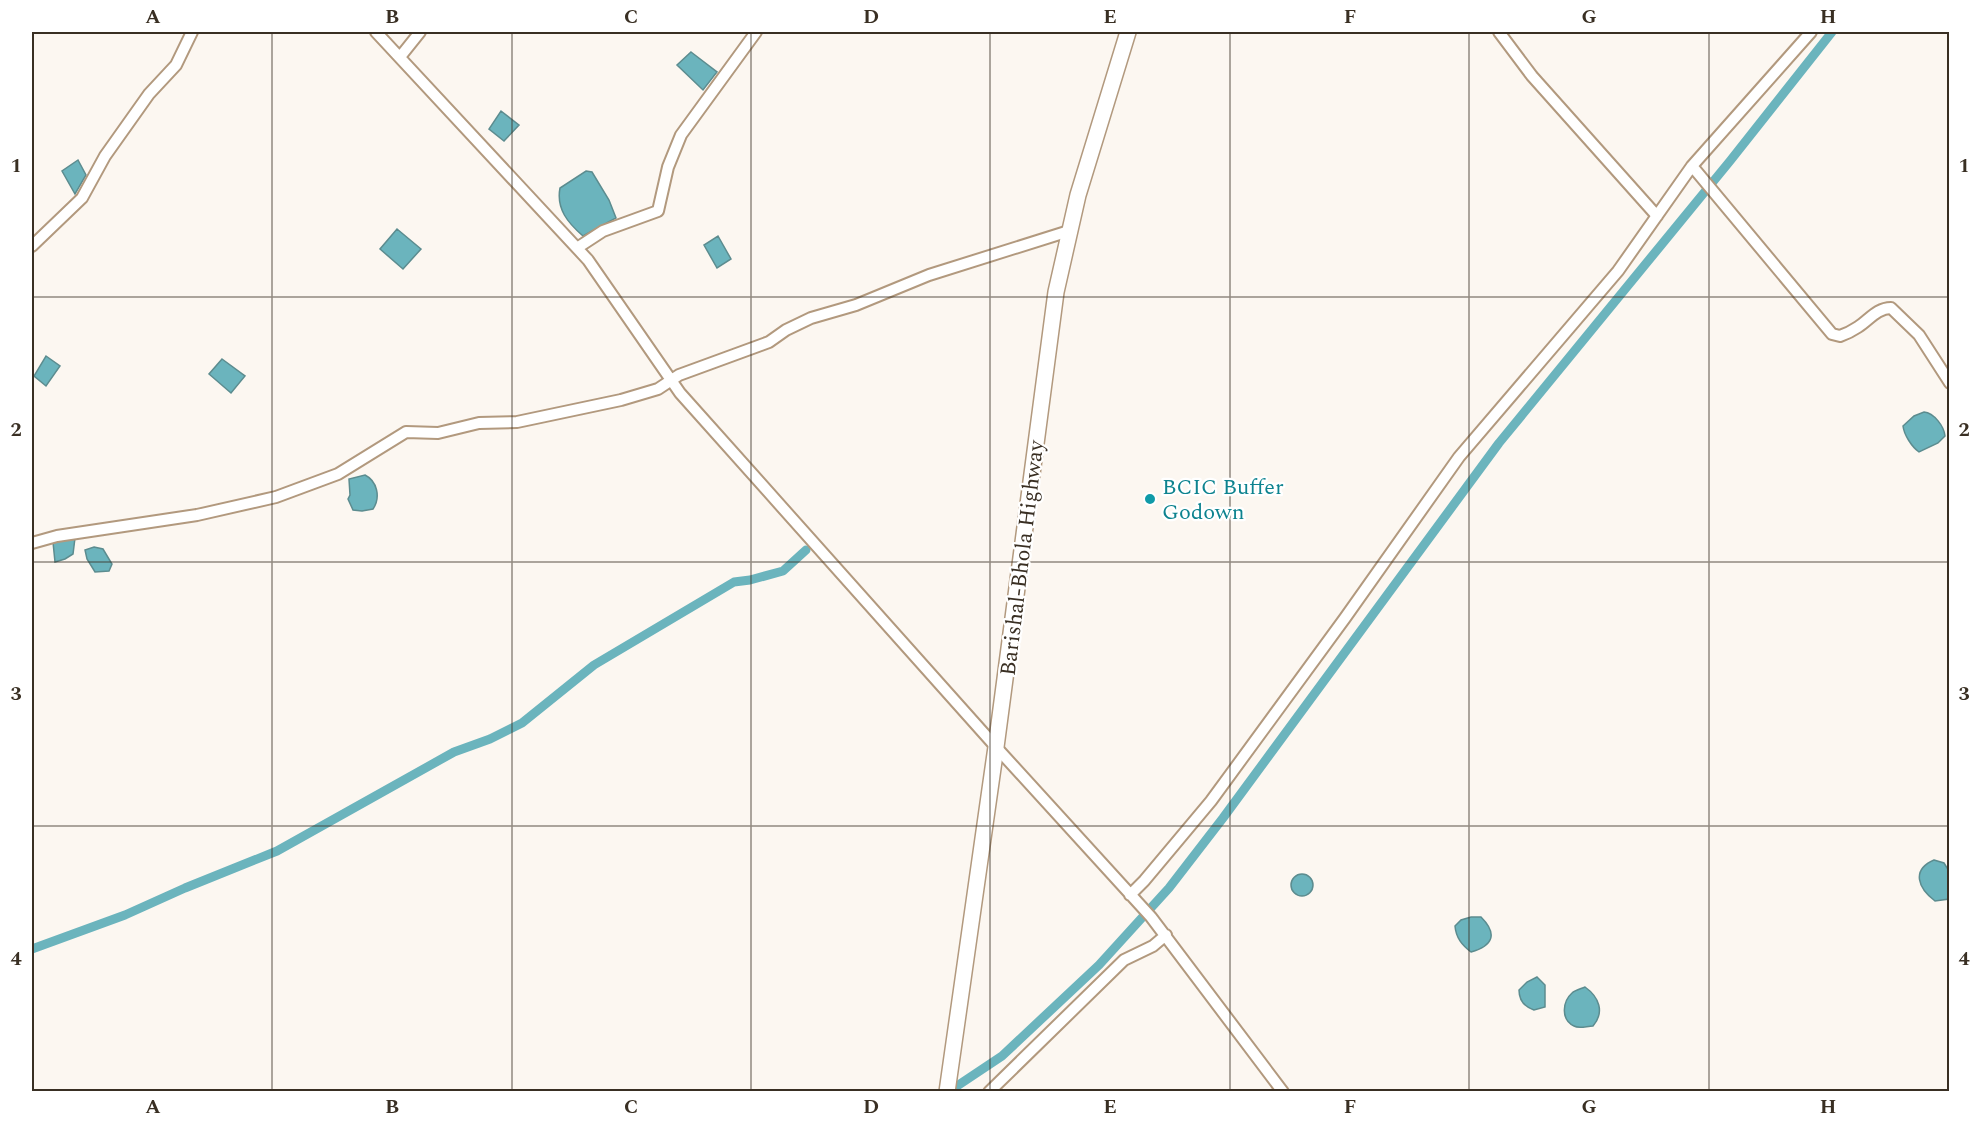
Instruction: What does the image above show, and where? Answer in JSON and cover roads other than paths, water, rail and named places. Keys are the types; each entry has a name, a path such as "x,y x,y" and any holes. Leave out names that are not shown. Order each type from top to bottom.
{"highway":[{"name":"Barishal-Bhola Highway","path":"947,1092 996,747 1056,292 1078,195 1128,32"}],"street":[{"path":"32,246 82,198 105,156 148,94 176,65 192,32"},
{"path":"376,32 588,260 680,393 1151,917 1282,1092"},
{"path":"400,57 420,32"},
{"path":"577,248 603,231 658,211 668,167 681,135 756,32"},
{"path":"1499,32 1532,76 1657,216"},
{"path":"1133,898 1144,881 1211,801 1459,457 1618,271 1657,216 1811,32"},
{"path":"1695,170 1832,334 1840,336 1858,327 1871,316 1886,309 1892,309 1919,335 1950,383"},
{"path":"32,543 57,536 197,515 276,497 338,474 406,432 438,433 478,423 517,422 658,390 679,375 769,342 786,330 811,318 856,305 929,275 1069,231"},
{"path":"989,1092 1124,960 1153,946 1166,935"}],"water":[{"path":"691,52 717,72 703,90 677,65"},
{"path":"501,111 519,125 504,141 489,129"},
{"path":"78,160 86,175 75,194 62,171"},
{"path":"586,171 592,172 609,200 616,218 583,236 564,215 559,196 560,188"},
{"path":"397,229 421,249 403,269 380,249"},
{"path":"718,236 731,259 717,268 704,245"},
{"path":"46,356 60,366 46,386 34,376"},
{"path":"222,359 245,376 231,393 209,374"},
{"path":"1924,412 1938,421 1945,436 1938,443 1919,452 1909,440 1903,426 1914,416"},
{"path":"365,475 375,485 377,499 373,509 353,510 348,499 349,479"},
{"path":"75,538 73,554 55,562 53,542"},
{"path":"94,547 103,549 112,564 109,571 95,572 87,559 85,550"},
{"path":"1934,860 1944,863 1949,871 1949,899 1935,901 1921,885 1922,869"},
{"path":"1302,874 1310,877 1313,885 1310,893 1302,896 1294,893 1291,885 1294,877"},
{"path":"1481,917 1490,929 1491,939 1484,946 1471,952 1460,941 1455,926 1461,920"},
{"path":"1537,977 1545,985 1545,1007 1534,1010 1523,1003 1519,990 1527,982"},
{"path":"1585,987 1597,1000 1599,1015 1593,1026 1576,1027 1567,1020 1565,1015 1566,1001 1576,990"}],"waterway":[{"path":"948,1092 1002,1056 1099,965 1169,888 1499,443 1730,161 1832,32"},
{"path":"32,949 125,915 277,851 454,752 490,739 522,723 594,665 734,582 783,571 806,550"}],"place":[{"name":"BCIC Buffer Godown","path":"1150,499"}]}
